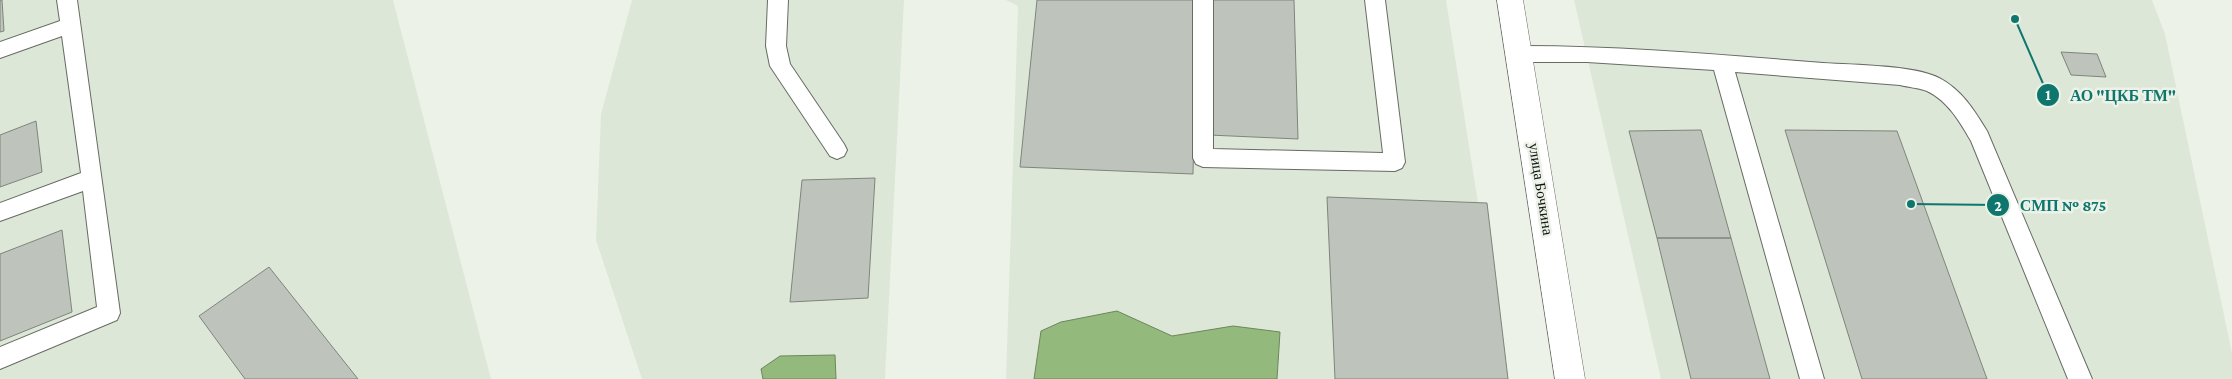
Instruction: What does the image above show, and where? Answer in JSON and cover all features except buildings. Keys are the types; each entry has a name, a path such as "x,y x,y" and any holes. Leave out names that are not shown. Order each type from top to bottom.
{"street":[{"name":"улица Бочкина","path":"1510,0 1570,379"}],"lane":[{"path":"0,358 108,313 92,178 67,0"},
{"path":"778,0 776,46 780,66 837,150"},
{"path":"1203,0 1203,158 1395,162 1375,0"},
{"path":"0,50 70,24"},
{"path":"1520,54 1587,54 1702,60 1900,78 1932,84 1952,98 1964,111 1980,137 2080,379"},
{"path":"1722,63 1812,379"},
{"path":"0,212 92,178"}],"shaded area":[{"path":"0,0 393,0 491,379 0,379"},
{"path":"632,0 904,0 885,379 642,379 596,240 601,114"},
{"path":"1006,0 1446,0 1478,203 1487,203 1508,379 1006,379 1018,6"},
{"path":"1574,0 2152,0 2165,34 2232,353 2232,379 1661,379"},
{"path":"1117,311 1172,336 1233,326 1280,332 1277,379 1034,379 1041,331 1061,322"},
{"path":"835,355 836,379 763,379 761,369 780,356"}],"place":[{"name":"АО \"ЦКБ ТМ\"","path":"2015,19"},
{"name":"СМП № 875","path":"1911,204"}]}
